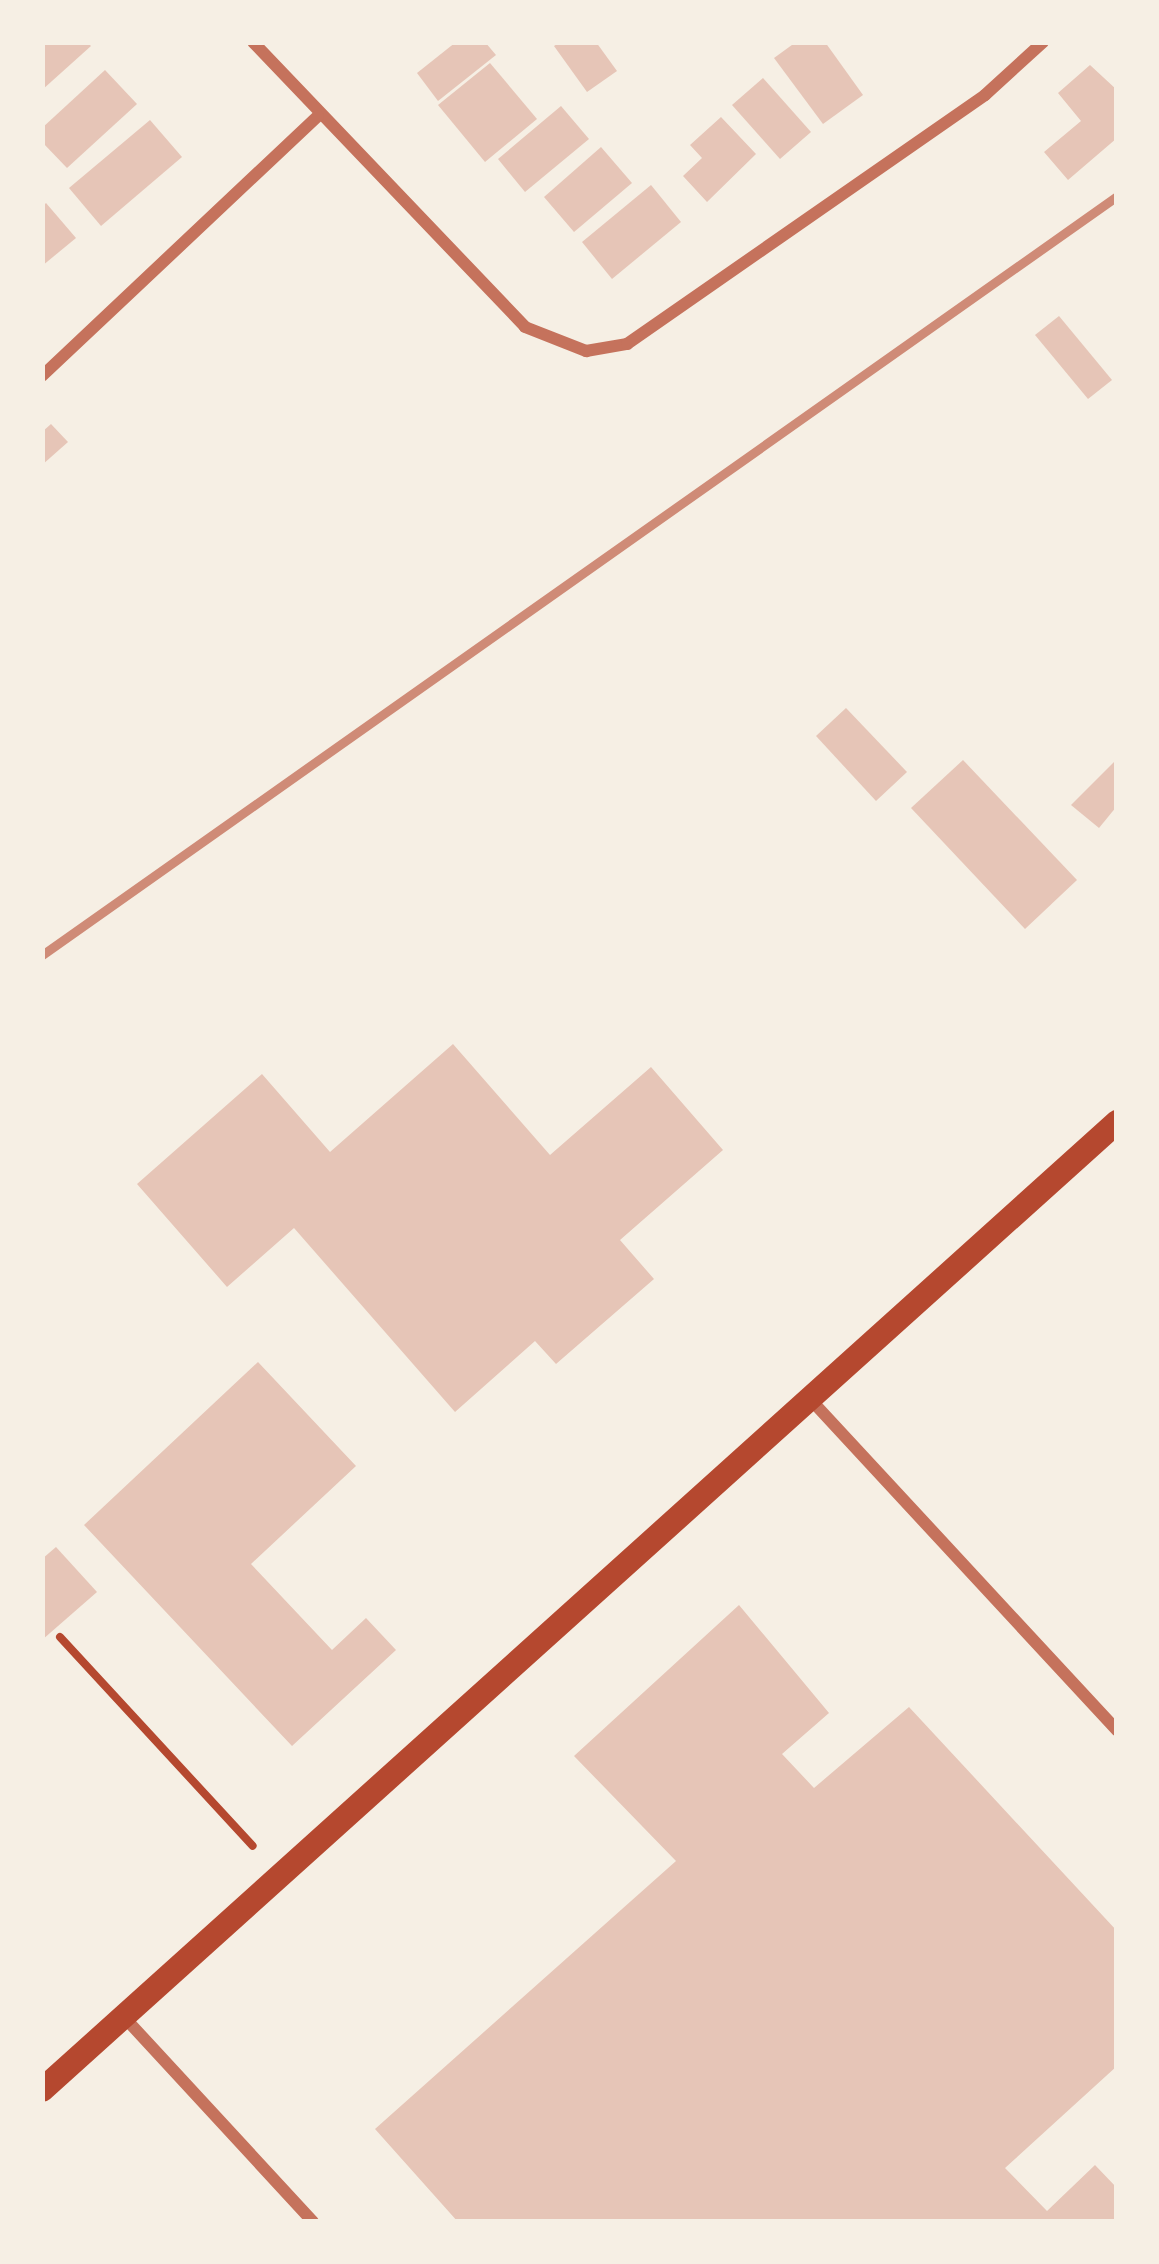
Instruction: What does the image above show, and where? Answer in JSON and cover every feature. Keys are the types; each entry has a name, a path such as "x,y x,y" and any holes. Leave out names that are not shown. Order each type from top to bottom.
{"main road":[{"path":"42,2090 1117,1122"}],"street":[{"path":"260,44 318,116 525,327 586,351 643,334 986,95 1042,42"},
{"path":"42,376 318,116"},
{"path":"812,1401 1117,1730"},
{"path":"125,2018 313,2222"}],"path":[{"path":"59,1636 253,1846"}],"building":[{"path":"42,42 87,42 91,46 42,90"},
{"path":"456,42 485,42 496,55 438,101 417,73"},
{"path":"596,42 617,71 587,92 554,46"},
{"path":"796,42 825,42 863,95 823,124 774,58"},
{"path":"490,63 537,119 485,162 438,105"},
{"path":"1090,65 1117,90 1117,138 1068,180 1044,152 1081,121 1058,93"},
{"path":"105,70 137,104 67,168 42,142 42,128"},
{"path":"763,78 811,132 780,159 732,105"},
{"path":"561,106 589,139 525,192 498,159"},
{"path":"721,117 756,154 707,202 683,176 702,158 690,145"},
{"path":"150,120 182,157 101,226 69,188"},
{"path":"601,147 632,183 574,232 544,197"},
{"path":"651,185 681,222 612,279 582,242"},
{"path":"46,203 76,238 42,266 42,207"},
{"path":"1059,316 1112,380 1088,399 1035,335"},
{"path":"51,424 68,442 42,465 42,432"},
{"path":"846,708 907,772 876,801 816,736"},
{"path":"1117,759 1117,806 1099,828 1071,805"},
{"path":"963,760 1077,880 1025,929 911,808"},
{"path":"453,1044 550,1155 651,1067 723,1150 620,1240 654,1279 556,1364 535,1341 455,1412 294,1228 227,1287 137,1184 262,1074 330,1152"},
{"path":"258,1362 356,1466 251,1564 332,1650 366,1618 396,1650 292,1746 84,1525"},
{"path":"56,1547 97,1592 42,1640 42,1559"},
{"path":"739,1605 829,1713 782,1754 814,1788 909,1707 1117,1931 1117,2066 1005,2168 1047,2211 1095,2165 1117,2188 1117,2222 458,2222 375,2129 676,1861 574,1756"}],"railway":[{"path":"42,955 1117,196"}]}
